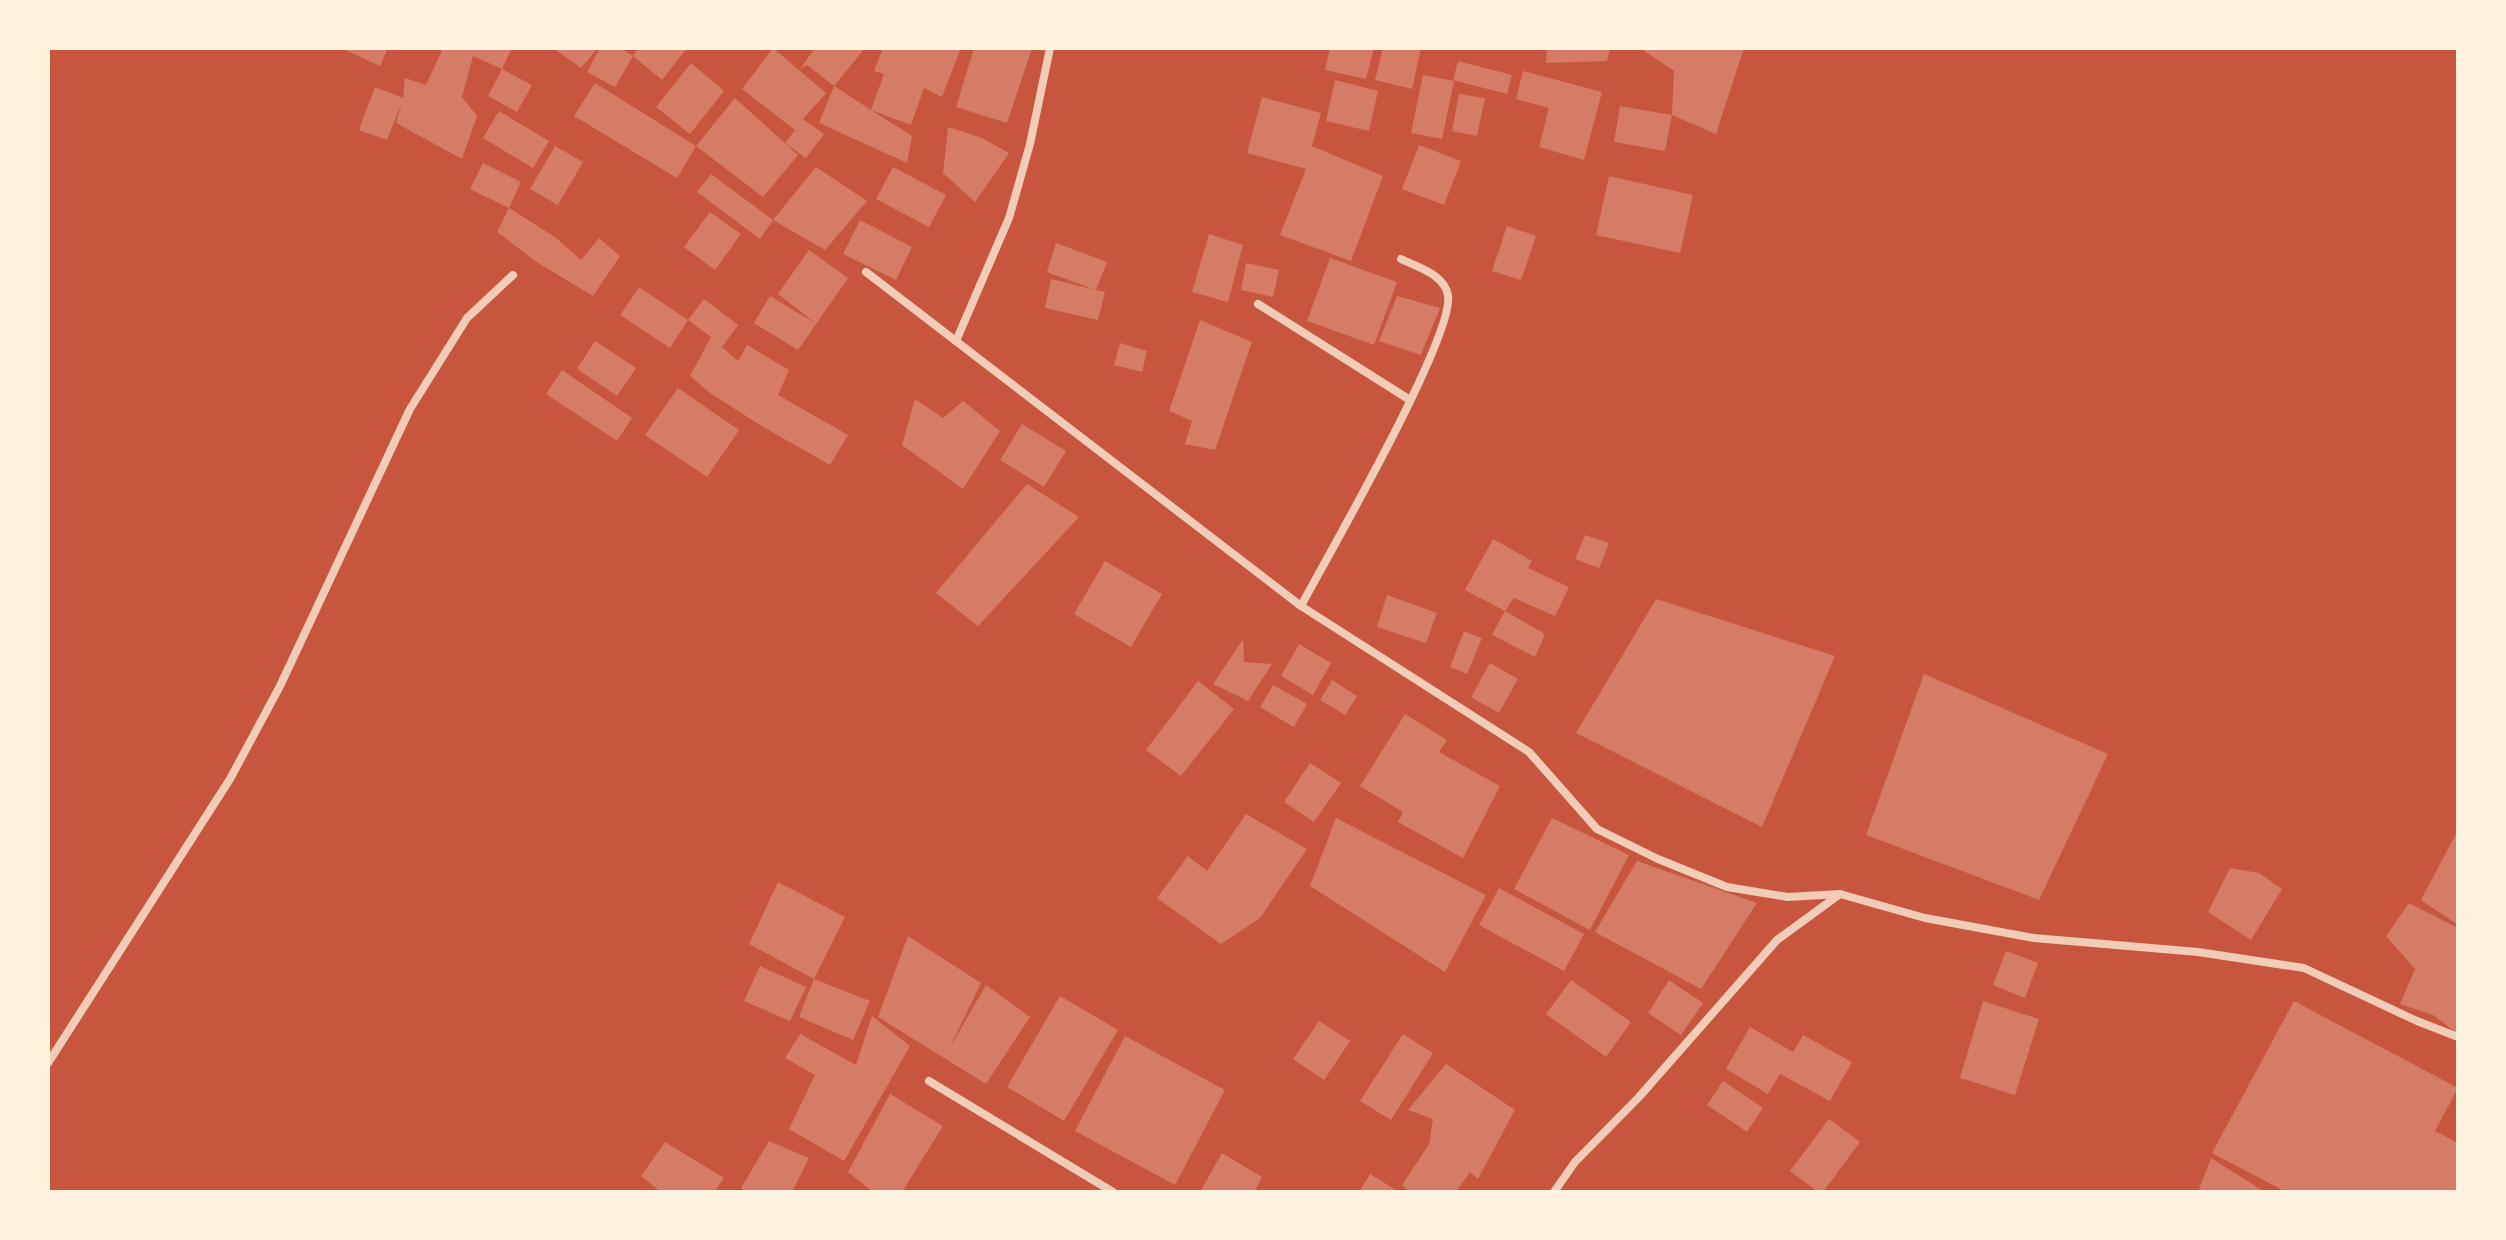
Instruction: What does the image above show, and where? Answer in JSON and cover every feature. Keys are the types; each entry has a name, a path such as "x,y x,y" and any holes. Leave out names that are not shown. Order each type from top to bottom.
{"street":[{"path":"956,341 1009,218 1030,144 1050,48"},
{"path":"1301,606 1410,400 1433,353 1445,315 1448,295 1438,277 1401,259"},
{"path":"866,272 1301,606 1529,752 1597,829 1658,859 1727,887 1788,897 1840,894 1925,918 2034,938 2198,952 2304,968 2458,1037"},
{"path":"48,1063 230,779 280,686 410,409 467,318 513,275"},
{"path":"1258,304 1410,400"},
{"path":"1554,1192 1575,1162 1639,1097 1777,940 1840,894"},
{"path":"929,1081 1113,1192"}],"building":[{"path":"341,48 388,48 380,66"},
{"path":"443,48 512,48 502,69 473,56 462,97 477,116 462,159 396,123 402,102 387,140 359,130 375,87 403,98 405,78 426,85"},
{"path":"553,48 598,48 581,68"},
{"path":"600,48 620,48 633,56 615,87 587,72"},
{"path":"639,48 687,48 662,80 633,56"},
{"path":"773,48 826,93 803,119 824,134 806,158 785,143 795,130 742,89"},
{"path":"815,48 865,48 834,86 807,65 800,69"},
{"path":"883,48 961,48 942,97 924,88 911,125 871,110 884,74 874,71"},
{"path":"974,48 1032,48 1007,123 956,107"},
{"path":"1330,48 1374,48 1366,79 1325,70"},
{"path":"1383,48 1421,48 1412,89 1375,80"},
{"path":"1547,48 1610,48 1607,61 1546,63"},
{"path":"1640,48 1744,48 1716,134 1672,115 1674,71"},
{"path":"1458,61 1512,75 1507,94 1453,80"},
{"path":"691,63 724,91 690,134 656,107"},
{"path":"502,69 532,85 517,112 488,96"},
{"path":"1523,71 1602,92 1584,160 1539,147 1549,108 1516,99"},
{"path":"1423,75 1454,81 1442,139 1411,133"},
{"path":"1335,80 1378,91 1369,131 1326,121"},
{"path":"595,83 696,146 677,178 574,116"},
{"path":"834,86 912,136 907,163 819,123"},
{"path":"1459,94 1485,98 1477,136 1452,131"},
{"path":"1262,97 1321,113 1312,146 1383,176 1351,261 1280,235 1306,169 1247,153"},
{"path":"735,98 798,155 763,197 696,146"},
{"path":"1620,106 1672,115 1665,151 1614,142"},
{"path":"499,111 549,141 533,168 483,138"},
{"path":"948,127 982,138 1009,153 975,202 943,173"},
{"path":"1419,145 1461,161 1444,205 1402,189"},
{"path":"555,146 583,162 558,205 530,189"},
{"path":"483,163 521,182 509,208 470,189"},
{"path":"816,167 867,201 825,250 773,220"},
{"path":"893,167 946,195 929,227 876,199"},
{"path":"711,174 773,220 760,239 697,192"},
{"path":"1609,176 1693,195 1680,253 1596,235"},
{"path":"509,208 555,237 581,260 599,238 620,256 593,296 538,263 497,232"},
{"path":"710,212 741,234 715,270 684,247"},
{"path":"860,220 912,247 896,280 843,254"},
{"path":"1507,226 1536,236 1521,280 1492,271"},
{"path":"1209,234 1243,245 1228,302 1192,292"},
{"path":"1056,243 1107,262 1096,290 1047,272"},
{"path":"809,250 848,278 798,350 754,323 770,296 815,323 778,294"},
{"path":"1330,258 1397,282 1374,345 1307,321"},
{"path":"1246,263 1279,270 1273,297 1241,290"},
{"path":"1051,279 1105,292 1098,320 1045,308"},
{"path":"639,287 688,320 670,348 620,315"},
{"path":"1397,296 1440,308 1421,355 1379,341"},
{"path":"704,299 738,325 722,347 738,361 747,345 789,370 778,395 848,435 830,465 760,425 710,393 690,376 711,337 688,320"},
{"path":"1200,320 1252,342 1215,450 1185,444 1192,421 1169,411"},
{"path":"595,341 636,368 617,396 577,369"},
{"path":"1120,343 1147,351 1142,372 1114,365"},
{"path":"562,370 632,418 617,441 546,394"},
{"path":"678,388 739,430 707,477 645,435"},
{"path":"915,399 943,418 963,401 1000,431 963,489 902,445"},
{"path":"1022,424 1066,451 1044,487 1000,460"},
{"path":"1027,484 1079,517 978,626 936,593"},
{"path":"1585,535 1609,543 1599,568 1575,559"},
{"path":"1493,539 1532,561 1528,568 1569,587 1555,616 1514,598 1505,611 1465,590"},
{"path":"1105,561 1162,594 1131,647 1074,614"},
{"path":"1387,595 1437,613 1426,643 1377,627"},
{"path":"1656,599 1835,656 1762,827 1576,733"},
{"path":"1505,611 1545,634 1535,657 1492,635"},
{"path":"1464,631 1482,638 1467,674 1450,667"},
{"path":"1243,639 1244,662 1272,664 1248,701 1213,684"},
{"path":"1299,644 1331,663 1313,695 1281,676"},
{"path":"1490,663 1518,679 1499,713 1471,697"},
{"path":"1924,674 2108,754 2039,900 1866,835"},
{"path":"1332,680 1357,696 1345,715 1320,700"},
{"path":"1198,681 1234,709 1181,776 1146,750"},
{"path":"1273,685 1307,704 1294,727 1260,707"},
{"path":"1405,714 1447,740 1439,752 1500,786 1463,858 1398,822 1403,812 1360,786"},
{"path":"1310,763 1341,783 1314,822 1284,802"},
{"path":"1246,814 1307,849 1260,918 1221,944 1157,898 1188,856 1207,871"},
{"path":"1336,818 1486,895 1445,972 1310,886"},
{"path":"1552,818 1629,855 1590,930 1514,889"},
{"path":"2458,830 2458,925 2421,900"},
{"path":"1637,861 1757,903 1701,989 1595,932"},
{"path":"2230,868 2259,873 2282,889 2251,940 2208,912"},
{"path":"778,882 845,917 814,979 749,944"},
{"path":"1499,888 1584,934 1564,971 1479,925"},
{"path":"2409,903 2458,928 2458,1034 2433,1015 2400,1004 2415,969 2386,936"},
{"path":"908,936 981,983 949,1049 986,985 1030,1017 986,1084 878,1017"},
{"path":"2006,951 2038,963 2025,998 1993,985"},
{"path":"760,966 806,987 790,1021 744,1001"},
{"path":"814,979 870,1001 853,1040 799,1017"},
{"path":"1571,980 1631,1022 1606,1057 1546,1014"},
{"path":"1669,980 1703,1003 1681,1035 1648,1013"},
{"path":"1060,996 1118,1030 1064,1121 1007,1087"},
{"path":"1983,1001 2039,1019 2015,1095 1960,1078"},
{"path":"2294,1001 2458,1088 2435,1131 2458,1143 2458,1192 2286,1192 2212,1153"},
{"path":"872,1016 910,1046 844,1161 789,1129 815,1075 785,1058 800,1034 856,1065"},
{"path":"1319,1021 1350,1041 1324,1080 1293,1059"},
{"path":"1750,1027 1793,1052 1803,1035 1852,1062 1830,1101 1780,1074 1768,1094 1726,1069"},
{"path":"1403,1034 1433,1053 1391,1120 1360,1101"},
{"path":"1125,1036 1225,1090 1175,1185 1075,1131"},
{"path":"1446,1064 1515,1110 1478,1179 1470,1172 1456,1192 1410,1192 1402,1185 1429,1144 1433,1119 1408,1110"},
{"path":"1723,1081 1763,1108 1747,1132 1707,1105"},
{"path":"890,1094 943,1126 902,1192 873,1192 848,1172"},
{"path":"1829,1119 1860,1142 1823,1192 1818,1192 1790,1171"},
{"path":"769,1141 809,1158 792,1192 746,1192 741,1188"},
{"path":"665,1142 724,1178 714,1192 661,1192 641,1176"},
{"path":"1222,1153 1262,1177 1254,1192 1200,1192"},
{"path":"2211,1158 2265,1192 2198,1192"},
{"path":"1370,1174 1399,1192 1359,1192"}]}
